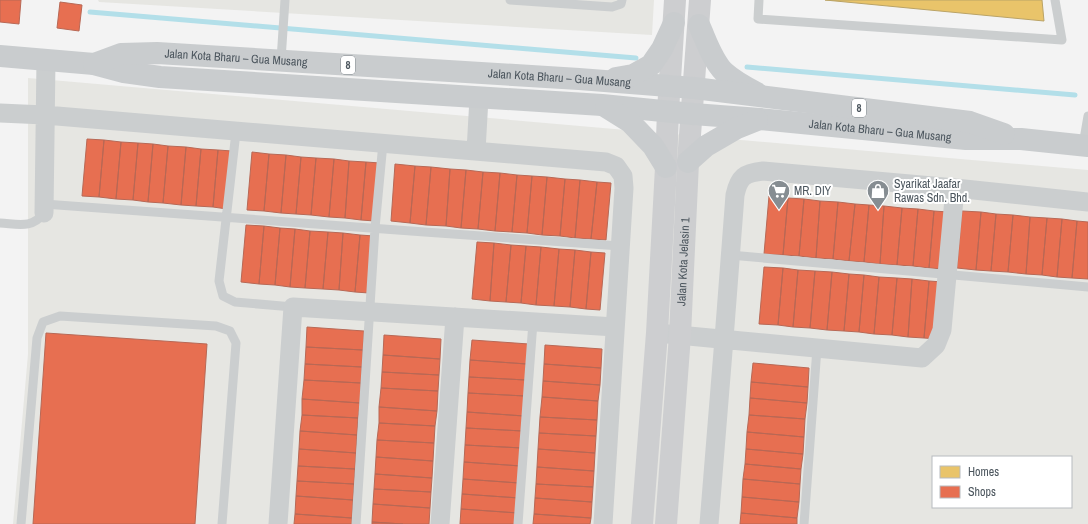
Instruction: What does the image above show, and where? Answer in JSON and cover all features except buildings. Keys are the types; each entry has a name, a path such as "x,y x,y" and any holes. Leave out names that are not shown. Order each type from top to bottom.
{"main road":[{"path":"603,81 633,75 651,65 662,49 674,23"},
{"path":"698,25 715,60 724,72 739,84 763,96"},
{"name":"Jalan Kota Bharu – Gua Musang","path":"94,64 121,54 281,52 694,88 763,96 970,122 1021,139"},
{"name":"Jalan Kota Bharu – Gua Musang","path":"0,56 94,64 124,72 160,77 602,105 966,139 1021,139 1086,145"},
{"path":"602,105 630,122 653,146 666,167"},
{"path":"688,162 706,146 737,128 760,119"}],"street":[{"path":"642,524 657,333 675,0"},
{"name":"Jalan Kota Jelasin 1","path":"666,524 680,335 688,162 700,0"},
{"path":"44,208 46,59"},
{"path":"476,151 479,98"},
{"path":"0,113 606,162 616,166 623,176 624,188 602,524"},
{"path":"709,524 735,195 738,184 744,176 752,172 763,171 955,188 1088,202"},
{"path":"657,333 922,358 936,345 942,330 955,188"},
{"path":"278,524 293,307 615,327"},
{"path":"440,524 455,317"}],"lane":[{"path":"281,52 285,0"},
{"path":"510,0 581,2 612,7 621,4 622,0"},
{"path":"759,0 758,19 1062,40 1055,0"},
{"path":"1086,145 1088,116"},
{"path":"236,132 219,281 223,296 235,302 293,307"},
{"path":"356,524 369,312 383,143"},
{"path":"0,223 30,224 39,219 44,208 226,218 620,246"},
{"path":"730,255 1088,287"},
{"path":"21,524 37,338 43,322 60,316 216,326 230,331 236,343 222,524"},
{"path":"518,524 534,322"},
{"path":"804,524 817,348"}],"shaded area":[{"path":"98,0 654,0 652,35 99,2"},
{"path":"28,78 1088,170 1088,524 13,524 28,354"}],"waterway":[{"path":"90,12 636,58"},
{"path":"747,67 1075,95"}],"place":[{"name":"MR. DIY","path":"779,210"},
{"name":"Syarikat Jaafar Rawas Sdn. Bhd.","path":"878,210"}]}
